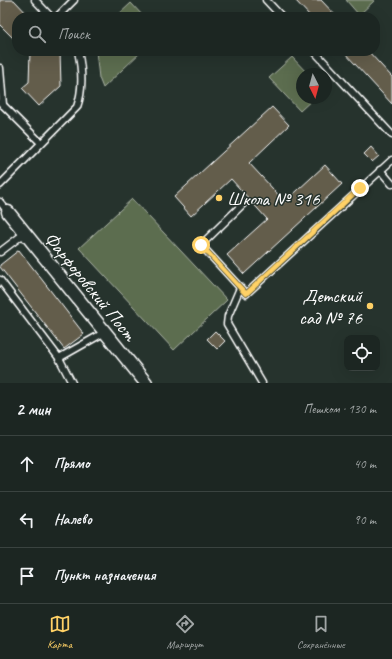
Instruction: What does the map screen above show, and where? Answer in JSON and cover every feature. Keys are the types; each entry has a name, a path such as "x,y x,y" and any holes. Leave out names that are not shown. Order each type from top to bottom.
{"street":[{"name":"Фарфоровский Пост","path":"8,212 146,383"}],"lane":[{"path":"35,0 46,12"},
{"path":"63,12 74,0"},
{"path":"266,0 277,12"},
{"path":"0,185 77,107 80,96 81,68 79,56"},
{"path":"319,56 392,135"},
{"path":"0,68 1,103 41,143"},
{"path":"244,204 201,245 246,294 392,160"},
{"path":"380,170 392,184"},
{"path":"0,202 8,212"},
{"path":"0,252 25,233"},
{"path":"0,280 59,358 72,383"},
{"path":"240,288 228,316 227,324 262,383"},
{"path":"59,358 105,332"}],"green space":[{"path":"346,0 375,0 362,12 356,12"},
{"path":"131,3 139,12 121,12"},
{"path":"97,56 137,56 103,88 99,78"},
{"path":"292,57 302,68 296,68 296,104 308,104 300,111 269,78"},
{"path":"132,199 227,300 174,350 79,248"}],"building":[{"path":"0,0 14,0 25,12 12,12 12,37 0,25"},
{"path":"295,0 321,0 332,12 306,12"},
{"path":"30,56 60,56 61,86 39,106 22,88 29,82"},
{"path":"348,56 373,56 392,77 392,104"},
{"path":"272,107 289,125 249,163 285,202 325,165 342,184 244,274 227,255 267,219 231,179 191,216 174,197"},
{"path":"371,147 379,156 372,162 364,154"},
{"path":"19,250 84,334 64,349 0,267 0,265"},
{"path":"215,331 225,341 217,349 207,339"}],"place":[{"name":"Школа № 316","path":"219,198"},
{"name":"Детский сад № 76","path":"370,306"}],"route":[{"path":"201,245 246,294 360,188"}]}
